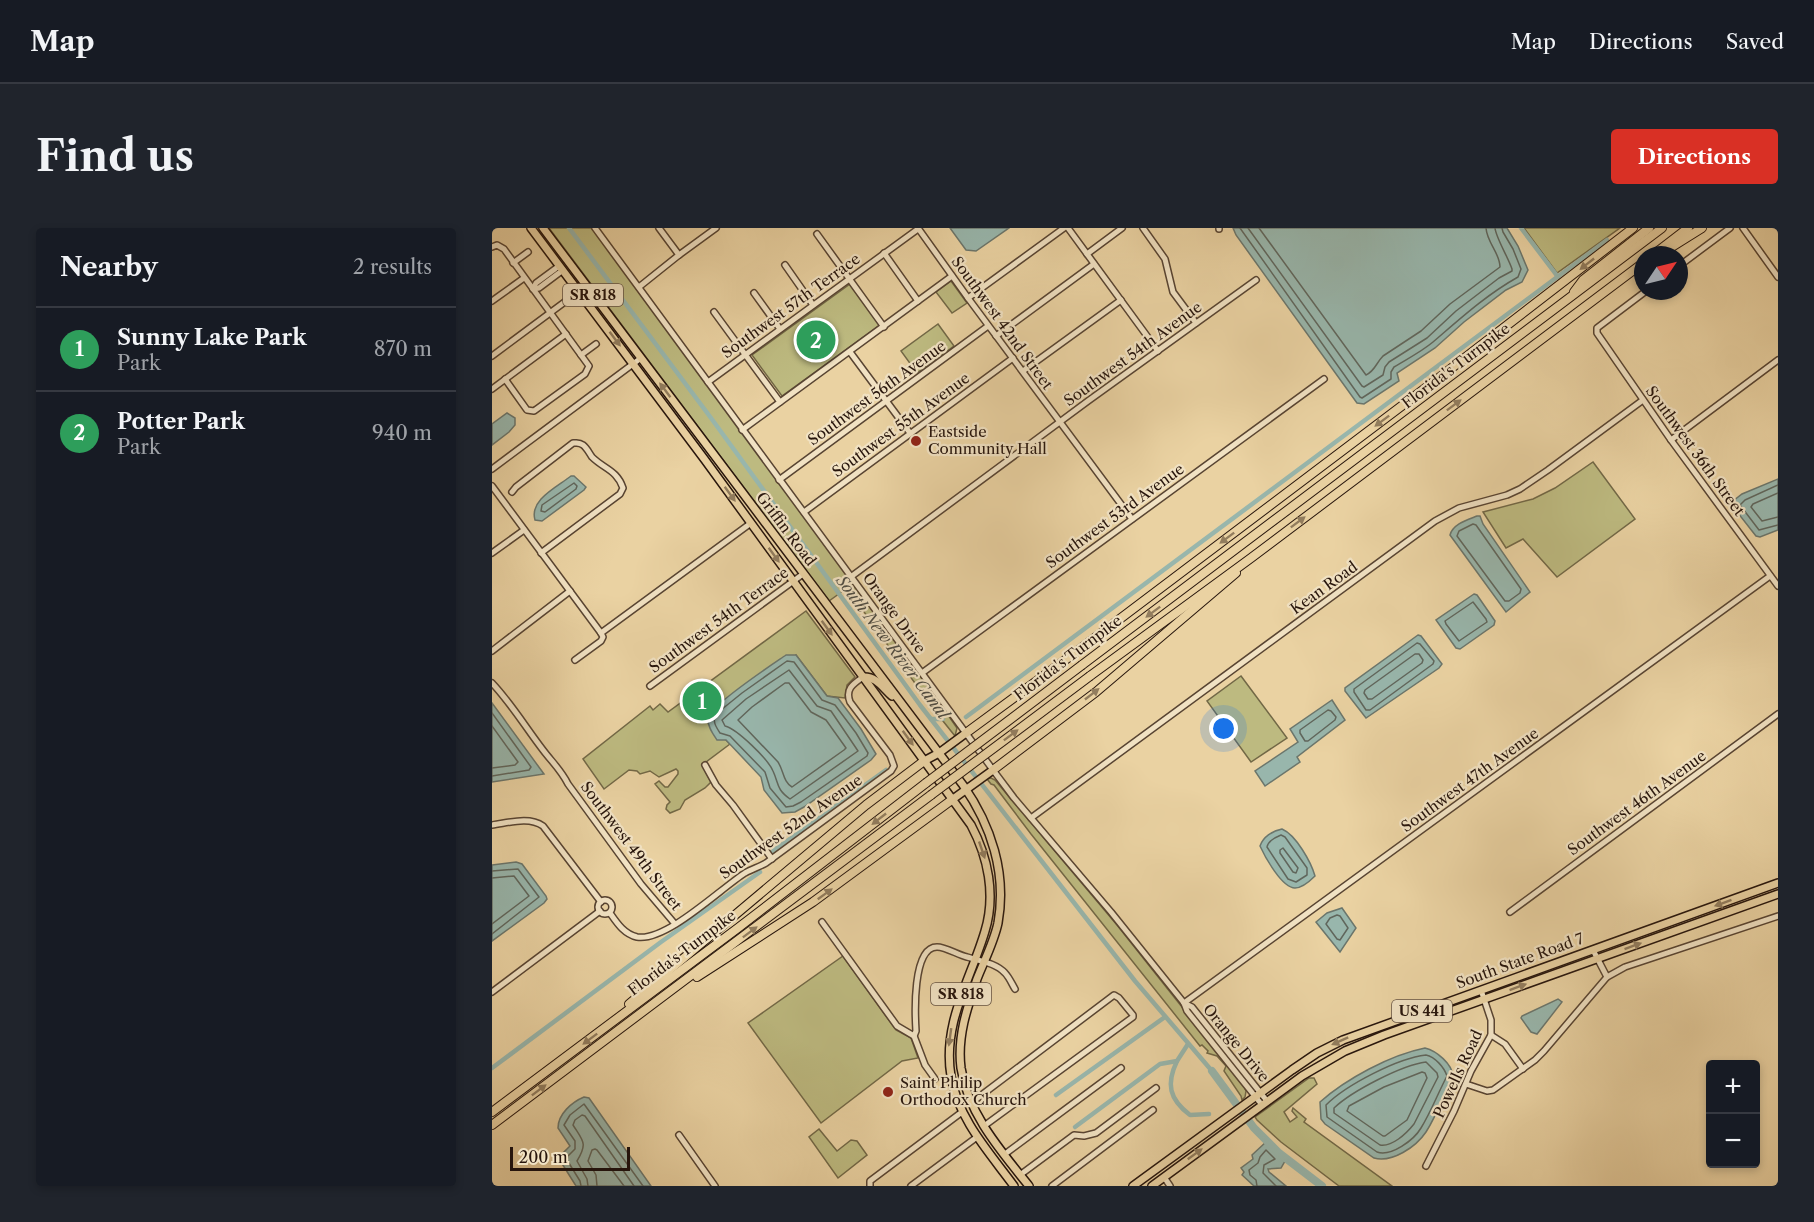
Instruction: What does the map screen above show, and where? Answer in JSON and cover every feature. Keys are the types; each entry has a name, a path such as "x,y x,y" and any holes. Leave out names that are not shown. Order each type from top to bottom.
{"highway":[{"path":"966,733 1080,650 1633,228"},
{"path":"1570,298 1583,280 1649,228"},
{"name":"Florida's Turnpike","path":"492,1112 1662,228"},
{"path":"1665,246 1688,228"},
{"path":"1673,246 1702,228"},
{"name":"Florida's Turnpike","path":"492,1125 1634,271"},
{"path":"993,770 1096,692 1232,577 1251,558"},
{"path":"612,1022 633,1000 885,790 924,761"},
{"path":"669,992 699,976 813,902 953,799"}],"main road":[{"name":"Griffin Road","path":"531,228 705,460 972,825 987,866 988,916 985,931 957,1004 949,1049 951,1077 962,1112 977,1137 1014,1186"},
{"name":"Griffin Road","path":"543,228 903,706 970,788 993,842 999,869 1000,898 998,924 967,1009 962,1030 960,1050 962,1068 971,1103 984,1126 1029,1186"},
{"path":"561,268 570,270 595,303 599,303"},
{"path":"694,446 701,450 709,449"},
{"path":"705,460 711,460 724,470"},
{"path":"867,658 867,669 863,677 874,679 903,706"},
{"path":"924,761 966,733"},
{"path":"953,799 993,770"},
{"name":"South State Road 7","path":"1133,1186 1317,1053 1343,1040 1778,883"},
{"name":"South State Road 7","path":"1152,1186 1311,1070 1360,1045 1778,894"},
{"path":"1693,924 1702,916 1704,909"},
{"path":"1360,1045 1370,1036 1373,1028"},
{"path":"1164,1177 1165,1168 1172,1158"}],"street":[{"name":"Orange Drive","path":"595,228 993,770 1030,818 1111,912 1215,1046 1265,1103"},
{"path":"659,228 679,255"},
{"path":"639,286 716,228"},
{"path":"968,298 1066,228 1158,351"},
{"path":"1087,254 1122,228"},
{"path":"1143,228 1165,259 1173,292 1196,323"},
{"path":"1688,259 1730,228"},
{"path":"1743,228 1778,277"},
{"name":"Southwest 42nd Street","path":"918,229 1132,519"},
{"name":"Southwest 57th Terrace","path":"708,382 918,229"},
{"path":"817,234 884,327"},
{"path":"492,247 499,246 513,262 588,364 589,369 532,412 528,410 505,379"},
{"path":"513,262 528,252"},
{"path":"884,254 918,301"},
{"path":"996,336 1094,264"},
{"path":"785,265 813,305"},
{"path":"532,289 561,268"},
{"path":"742,430 952,276"},
{"path":"492,301 524,278"},
{"name":"Southwest 54th Avenue","path":"852,576 1256,280"},
{"path":"754,293 780,329"},
{"path":"492,356 566,300"},
{"path":"1023,371 1121,300"},
{"name":"Southwest 36th Street","path":"1634,300 1597,328 1597,333 1671,440 1778,586"},
{"path":"714,312 780,402"},
{"name":"Southwest 56th Avenue","path":"779,480 988,326"},
{"path":"492,388 566,334"},
{"path":"581,355 596,344"},
{"path":"850,352 910,433"},
{"path":"492,469 641,358"},
{"name":"Southwest 55th Avenue","path":"804,512 1012,358"},
{"path":"1671,440 1778,360"},
{"name":"Southwest 53rd Avenue","path":"922,673 1324,379"},
{"name":"Kean Road","path":"1030,818 1435,521 1459,508 1507,495 1520,489 1644,400"},
{"path":"512,492 573,443 578,442 584,445 592,457 609,468 621,482 623,488 620,494 541,553"},
{"path":"492,486 603,637 601,641 575,660"},
{"path":"601,633 751,523"},
{"path":"492,554 524,530"},
{"name":"Southwest 54th Terrace","path":"650,686 803,574"},
{"name":"Southwest 47th Avenue","path":"1184,1004 1770,576"},
{"path":"492,651 570,591"},
{"name":"Southwest 52nd Avenue","path":"610,913 625,932 639,937 658,935 744,873 772,859 891,771 893,761 890,755 850,702 848,696 854,683 863,677"},
{"name":"Southwest 49th Street","path":"492,682 543,751 562,772 568,784 641,884 675,924"},
{"name":"Southwest 46th Avenue","path":"1510,912 1778,714"},
{"path":"705,765 716,785 772,859"},
{"path":"492,825 527,820 543,826 601,902"},
{"path":"600,911 604,914 610,913 612,908 611,903 606,900 601,902"},
{"path":"600,911 601,902"},
{"path":"492,992 600,911"},
{"path":"1466,1084 1487,1091 1493,1090 1523,1069 1554,1041 1607,977 1625,967 1778,916"},
{"path":"822,922 897,1026 914,1036"},
{"path":"934,1079 925,1065 914,1036 915,993 922,958 931,949 938,947 984,961 1005,973 1015,989"},
{"path":"1593,950 1607,977"},
{"name":"Powells Road","path":"1426,1166 1491,1035 1491,1020 1481,990"},
{"path":"971,1103 1114,996 1119,998 1131,1012 1132,1017 984,1126"},
{"name":"Orange Drive","path":"1184,1004 1192,1007 1226,1049 1258,1095"},
{"path":"1491,1035 1505,1044 1523,1069"},
{"path":"1215,1046 1226,1049"},
{"path":"1005,1154 1121,1068"},
{"path":"1020,1174 1074,1135 1084,1136 1096,1133 1156,1088"},
{"path":"1052,1186 1153,1110"},
{"path":"870,1184 962,1112"},
{"path":"679,1135 715,1186"},
{"path":"911,1186 977,1137"},
{"path":"1164,1177 1170,1186"}],"shaded area":[{"path":"549,228 593,228 918,672 957,728 955,736 847,588 829,601"},
{"path":"1524,228 1620,228 1557,273"},
{"path":"951,281 967,303 952,313 936,292"},
{"path":"850,284 880,325 782,396 752,355"},
{"path":"938,324 954,346 917,373 901,351"},
{"path":"1593,462 1635,519 1557,577 1523,539 1506,548 1483,512 1533,499 1555,488"},
{"path":"806,611 855,677 847,685 845,698 827,696 796,655 726,740 730,744 702,765 711,782 685,800 680,809 670,813 666,809 670,802 655,784 659,781 668,787 678,774 676,769 659,777 650,771 640,774 629,770 604,789 583,759 650,706 653,710 660,704 668,712"},
{"path":"1241,676 1287,738 1251,762 1207,701"},
{"path":"991,778 1117,925 1243,1084 1246,1091 1242,1100 1224,1071 1226,1066 1217,1056 1207,1053 1208,1051 1202,1045 1200,1046 987,779"},
{"path":"843,956 896,1030 911,1038 918,1058 902,1061 821,1123 748,1023"},
{"path":"1309,1078 1314,1078 1317,1084 1284,1112 1290,1122 1297,1117 1292,1111 1293,1108 1306,1119 1304,1122 1392,1186 1339,1186 1281,1142 1257,1120 1255,1117"},
{"path":"819,1129 837,1151 851,1140 857,1141 867,1155 838,1178 809,1137"}],"water":[{"path":"950,228 1009,228 976,251 966,250"},
{"path":"1233,228 1507,228 1528,270 1522,282 1506,290 1435,348 1397,373 1399,381 1364,404 1357,403"},
{"path":"507,413 515,418 515,425 492,445 492,424"},
{"path":"571,476 586,487 584,490 542,521 535,520 534,513 540,500"},
{"path":"1778,479 1778,530 1760,537 1756,536 1734,508 1733,501 1742,494"},
{"path":"1480,516 1483,524 1530,592 1506,612 1450,535 1457,525"},
{"path":"1474,594 1495,621 1494,625 1460,649 1456,648 1436,620"},
{"path":"1418,635 1442,664 1366,718 1345,688"},
{"path":"786,655 796,655 827,696 838,698 876,754 871,760 804,807 795,812 782,813 764,790 761,777 726,740 717,740 709,727 708,718 711,712 730,695"},
{"path":"1332,700 1345,720 1297,757 1300,762 1265,786 1255,771 1298,742 1290,729"},
{"path":"492,703 544,774 492,782"},
{"path":"1282,829 1302,850 1315,876 1298,888 1290,887 1280,878 1260,846 1268,835"},
{"path":"516,862 522,864 547,899 492,941 492,865"},
{"path":"1342,908 1356,928 1340,952 1316,922 1327,913"},
{"path":"1558,999 1562,1002 1537,1034 1531,1032 1521,1018 1522,1016"},
{"path":"1425,1048 1443,1059 1450,1067 1453,1076 1430,1125 1422,1138 1410,1148 1396,1156 1374,1158 1321,1119 1320,1102 1342,1085 1383,1062"},
{"path":"584,1097 589,1098 651,1186 576,1186 561,1162 563,1153 570,1146 558,1128 560,1118 566,1109"},
{"path":"1267,1141 1285,1161 1281,1168 1268,1169 1269,1172 1286,1186 1254,1186 1242,1175 1244,1172 1241,1168 1253,1159 1252,1155"}],"waterway":[{"name":"South New River Canal","path":"569,228 920,705 1135,981 1212,1071"},
{"path":"1521,228 1558,277"},
{"path":"966,717 1607,240"},
{"path":"931,719 943,719"},
{"path":"773,851 886,770"},
{"path":"492,1068 661,942 760,872"},
{"path":"1056,1095 1165,1017"},
{"path":"1075,1127 1160,1064 1177,1061 1188,1044"},
{"path":"1177,1061 1171,1077 1174,1097 1190,1115 1209,1114"},
{"path":"1212,1071 1254,1128 1279,1153 1322,1186"}],"place":[{"name":"Potter Park","path":"816,340"},
{"name":"Eastside Community Hall","path":"916,441"},
{"name":"Sunny Lake Park","path":"702,701"},
{"name":"Saint Philip Orthodox Church","path":"888,1092"}]}
